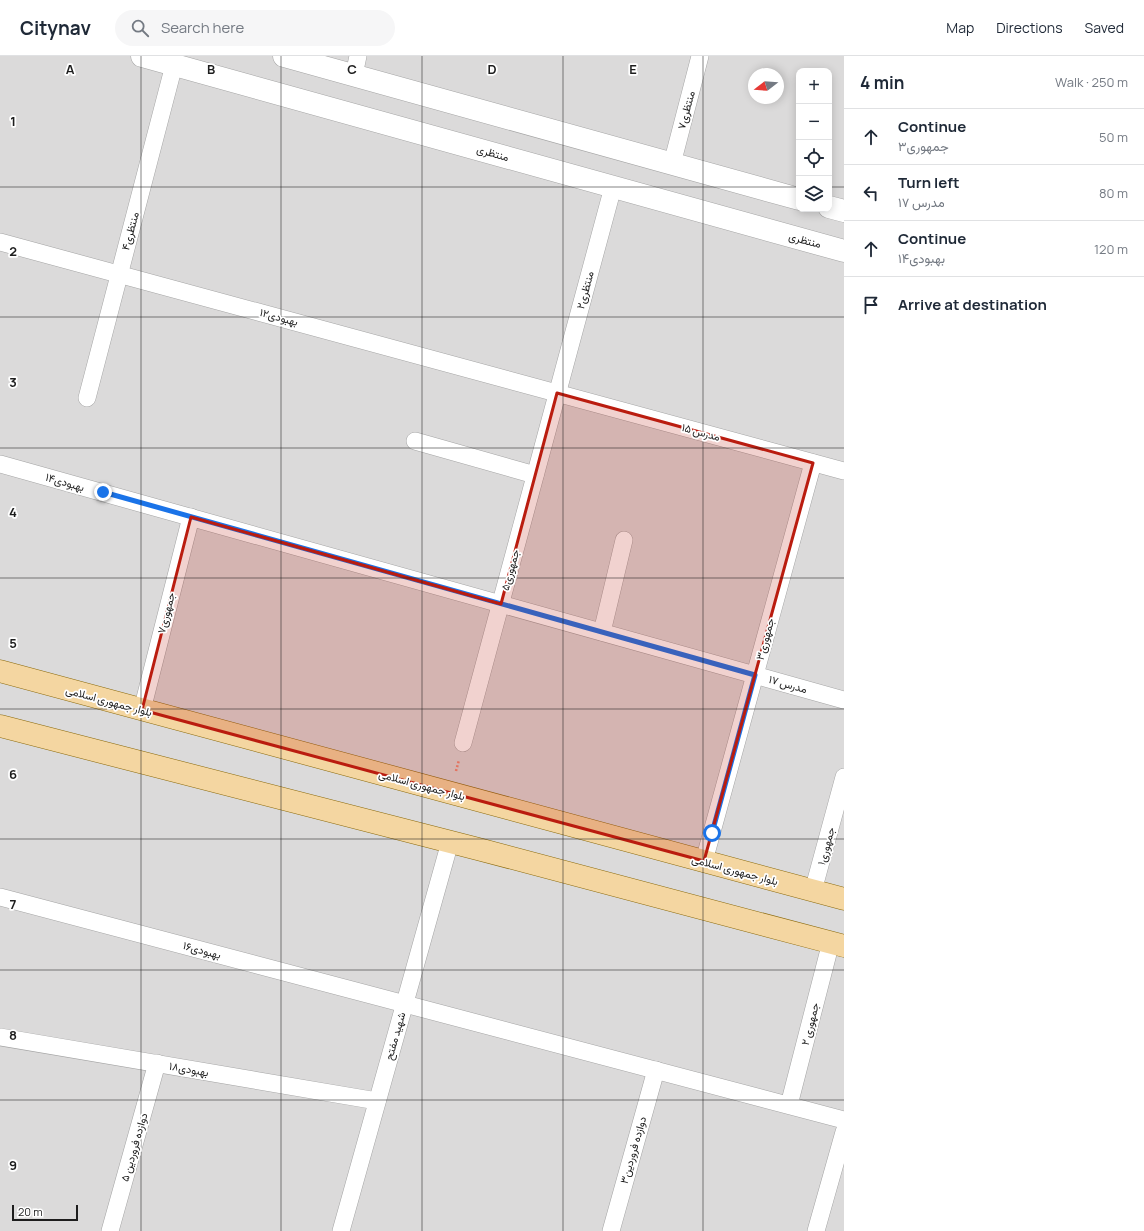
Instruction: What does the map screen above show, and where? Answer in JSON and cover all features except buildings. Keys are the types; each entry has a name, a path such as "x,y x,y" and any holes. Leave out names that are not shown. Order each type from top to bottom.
{"main road":[{"name":"بلوار جمهوری اسلامی","path":"0,671 844,900"},
{"path":"0,726 837,944"}],"street":[{"name":"منتظری","path":"142,56 844,251"},
{"path":"284,56 356,66 672,164 796,198"},
{"name":"منتظری۷","path":"672,164 700,56"},
{"name":"منتظری۴","path":"87,398 118,274 174,65"},
{"name":"منتظری۲","path":"557,393 613,187"},
{"path":"832,208 844,211"},
{"name":"بهبودی۱۲","path":"0,242 557,393"},
{"name":"مدرس ۱۵","path":"557,393 844,471"},
{"name":"جمهوری۵","path":"463,743 557,393"},
{"path":"416,442 535,475"},
{"name":"جمهوری۳","path":"704,862 814,463"},
{"name":"بهبودی۱۴","path":"0,464 501,604"},
{"name":"جمهوری۷","path":"142,710 191,517"},
{"path":"602,632 624,540"},
{"name":"مدرس ۱۷","path":"501,604 844,700"},
{"name":"جمهوری۱","path":"813,891 844,777"},
{"name":"شهید مفتح","path":"341,1231 450,842"},
{"name":"بهبودی۱۶","path":"0,897 844,1120"},
{"name":"جمهوری ۲","path":"789,1105 837,944"},
{"name":"بهبودی۱۸","path":"0,1037 377,1101"},
{"name":"دوازده فروردین ۵","path":"110,1231 157,1063"},
{"name":"دوازده فروردین۳","path":"611,1231 656,1070"},
{"path":"816,1231 844,1132"}],"path":[{"path":"450,793 463,743"}],"highlighted area":[{"path":"557,393 813,463 704,861 142,710 191,517 501,604"}],"shaded area":[{"path":"0,56 844,56 844,1231 0,1231"}],"route":[{"path":"103,492 755,675 712,833"}]}
